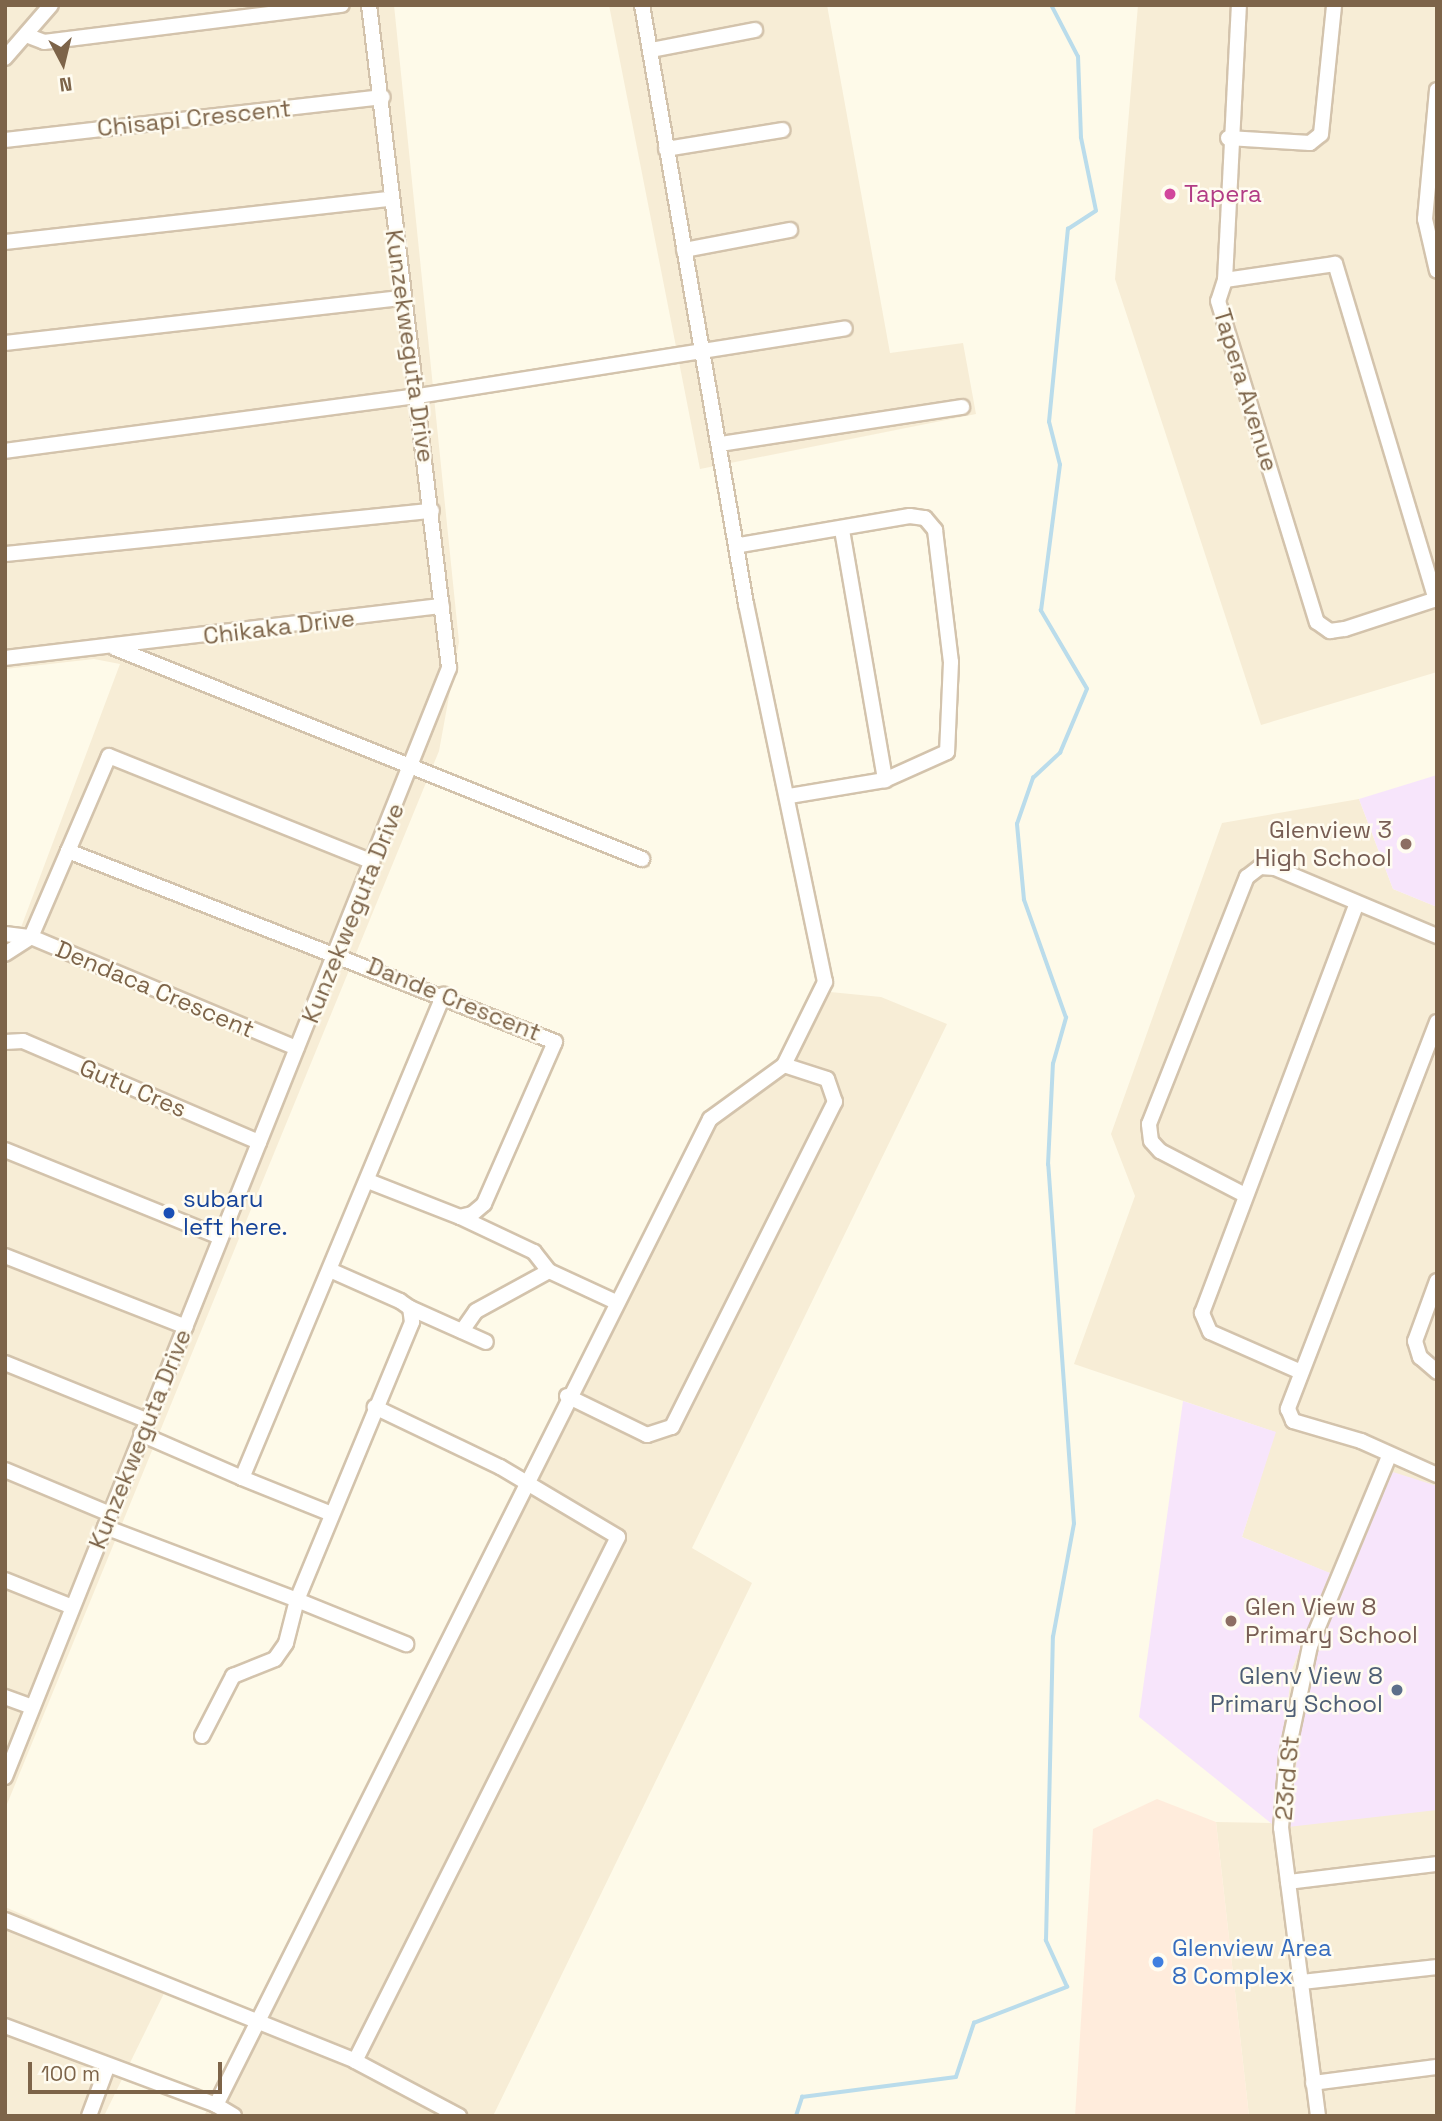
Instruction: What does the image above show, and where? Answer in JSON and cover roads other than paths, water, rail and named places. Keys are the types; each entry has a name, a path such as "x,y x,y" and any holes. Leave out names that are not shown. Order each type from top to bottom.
{"street":[{"path":"5,58 51,5"},
{"path":"26,35 44,41 342,5"},
{"name":"Kunzekweguta Drive","path":"5,1777 143,1427 298,1048 334,951 411,769 449,668 418,396 390,199 383,97 369,5"},
{"path":"216,2105 567,1396 710,1119 784,1065 825,982 789,796 746,604 740,545 701,348 642,5"},
{"path":"1225,281 1228,138 1240,5"},
{"path":"1228,138 1310,143 1321,134 1334,5"},
{"path":"651,50 755,30"},
{"path":"1437,90 1425,219 1437,271"},
{"name":"Chisapi Crescent","path":"5,140 383,97"},
{"path":"666,149 782,130"},
{"path":"5,242 390,199"},
{"path":"684,250 790,230"},
{"name":"Tapera Avenue","path":"1335,264 1436,599 1345,629 1329,631 1317,622 1219,302 1225,281 1335,264"},
{"path":"5,343 402,298"},
{"path":"5,450 418,396 701,348 845,328"},
{"path":"720,444 962,407"},
{"path":"5,554 432,511"},
{"path":"740,545 842,530 910,516 925,518 935,530 951,662 951,738 947,752 930,764 885,780 789,796"},
{"path":"842,530 885,780"},
{"name":"Chikaka Drive","path":"5,658 116,648 442,606"},
{"name":"Chikaka Drive","path":"116,648 411,769 642,859"},
{"name":"Dendaca Crescent","path":"298,1048 31,937 109,755 373,862"},
{"name":"Dande Crescent","path":"68,850 444,994 555,1042 484,1204 460,1217"},
{"path":"1243,1194 1160,1151 1151,1141 1149,1124 1247,877 1265,866 1437,936"},
{"path":"1301,1372 1203,1324 1243,1194 1357,903"},
{"path":"5,934 31,937"},
{"path":"5,954 31,937"},
{"path":"242,1478 444,994"},
{"path":"1437,1022 1288,1409 1293,1422 1437,1475"},
{"name":"Gutu Cres","path":"5,1042 23,1041 259,1142"},
{"path":"567,1396 647,1435 672,1427 835,1102 827,1079 784,1065"},
{"path":"5,1150 220,1237"},
{"path":"368,1181 460,1217 534,1252 549,1271 616,1302"},
{"path":"5,1256 186,1327"},
{"path":"330,1270 486,1342"},
{"path":"462,1331 476,1311 549,1271"},
{"path":"1437,1281 1415,1340 1420,1357 1437,1372"},
{"path":"202,1735 233,1676 262,1667 281,1651 329,1513 412,1322 410,1308"},
{"path":"5,1363 143,1427 242,1478 329,1513"},
{"path":"355,2061 618,1537 526,1481 375,1408"},
{"name":"23rd St","path":"1318,2116 1281,1828 1296,1700 1341,1562 1389,1456"},
{"path":"5,1470 108,1521 405,1644"},
{"path":"5,1580 72,1607"},
{"path":"5,1697 32,1707"},
{"path":"1289,1882 1437,1864"},
{"path":"5,1920 355,2061 459,2116"},
{"path":"1301,1982 1437,1967"},
{"path":"5,2026 216,2105 234,2116"},
{"path":"89,2116 108,2065"},
{"path":"1313,2083 1437,2067"}],"waterway":[{"path":"796,2116 802,2097 956,2077 974,2023 1067,1987 1046,1941 1053,1637 1074,1524 1048,1165 1053,1064 1066,1018 1024,900 1017,824 1033,778 1060,753 1087,689 1041,611 1060,465 1049,422 1068,229 1096,211 1081,138 1078,57 1051,5"}],"place":[{"name":"Tapera","path":"1170,194"},
{"name":"Glenview 3 High School","path":"1406,844"},
{"name":"subaru left here.","path":"169,1213"},
{"name":"Glen View 8 Primary School","path":"1231,1621"},
{"name":"Glenv View 8 Primary School","path":"1397,1690"},
{"name":"Glenview Area 8 Complex","path":"1158,1962"}]}
